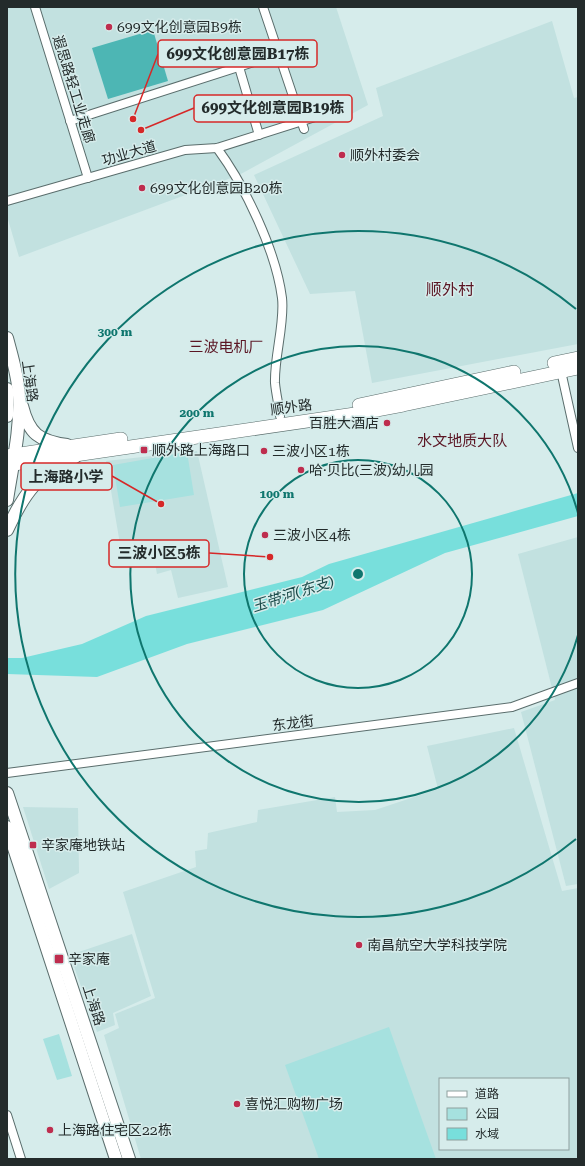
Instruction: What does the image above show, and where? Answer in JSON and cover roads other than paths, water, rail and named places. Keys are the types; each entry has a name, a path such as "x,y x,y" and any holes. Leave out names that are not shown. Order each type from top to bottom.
{"main road":[{"name":"上海路","path":"7,338 16,370 19,395 19,414 10,460 7,500"},
{"name":"顺外路","path":"10,460 70,446 358,405 578,358"},
{"name":"顺外路","path":"10,460 85,453 355,414 403,406 578,368"},
{"name":"上海路","path":"7,389 7,416"},
{"path":"19,395 28,425 36,434 48,442 70,446"},
{"path":"7,530 18,507 33,484 66,461 85,453"},
{"name":"上海路","path":"7,793 129,1159"},
{"name":"上海路","path":"7,827 116,1159"}],"street":[{"name":"遐思路轻工业走廊","path":"35,7 88,178"},
{"path":"263,7 302,125"},
{"path":"70,121 279,54"},
{"path":"238,67 259,135"},
{"name":"功业大道","path":"7,200 185,150 217,148 259,135 302,125 315,117"},
{"path":"217,148 233,170 259,224 274,262 282,299 275,383 280,416"},
{"path":"561,371 578,448"},
{"name":"东龙街","path":"7,773 512,707 578,683"},
{"path":"7,1115 21,1159"}],"water":[{"name":"玉带河(东支)","path":"578,493 578,516 445,553 323,610 187,644 97,677 7,674 7,658 22,658 82,644 146,616 302,577 329,564"}],"place":[{"name":"699文化创意园B9栋","path":"109,27"},
{"name":"699文化创意园B17栋","path":"133,119"},
{"name":"699文化创意园B19栋","path":"141,130"},
{"name":"顺外村委会","path":"342,155"},
{"name":"699文化创意园B20栋","path":"142,188"},
{"name":"百胜大酒店","path":"387,423"},
{"name":"顺外路上海路口","path":"144,450"},
{"name":"三波小区1栋","path":"264,451"},
{"name":"哈·贝比(三波)幼儿园","path":"301,470"},
{"name":"上海路小学","path":"161,504"},
{"name":"三波小区4栋","path":"265,535"},
{"name":"三波小区5栋","path":"270,557"},
{"name":"辛家庵地铁站","path":"33,845"},
{"name":"南昌航空大学科技学院","path":"359,945"},
{"name":"辛家庵","path":"59,959"},
{"name":"喜悦汇购物广场","path":"237,1104"},
{"name":"上海路住宅区22栋","path":"50,1130"}],"district":[{"name":"顺外村","path":"450,289"},
{"name":"三波电机厂","path":"226,347"},
{"name":"水文地质大队","path":"462,441"}]}
